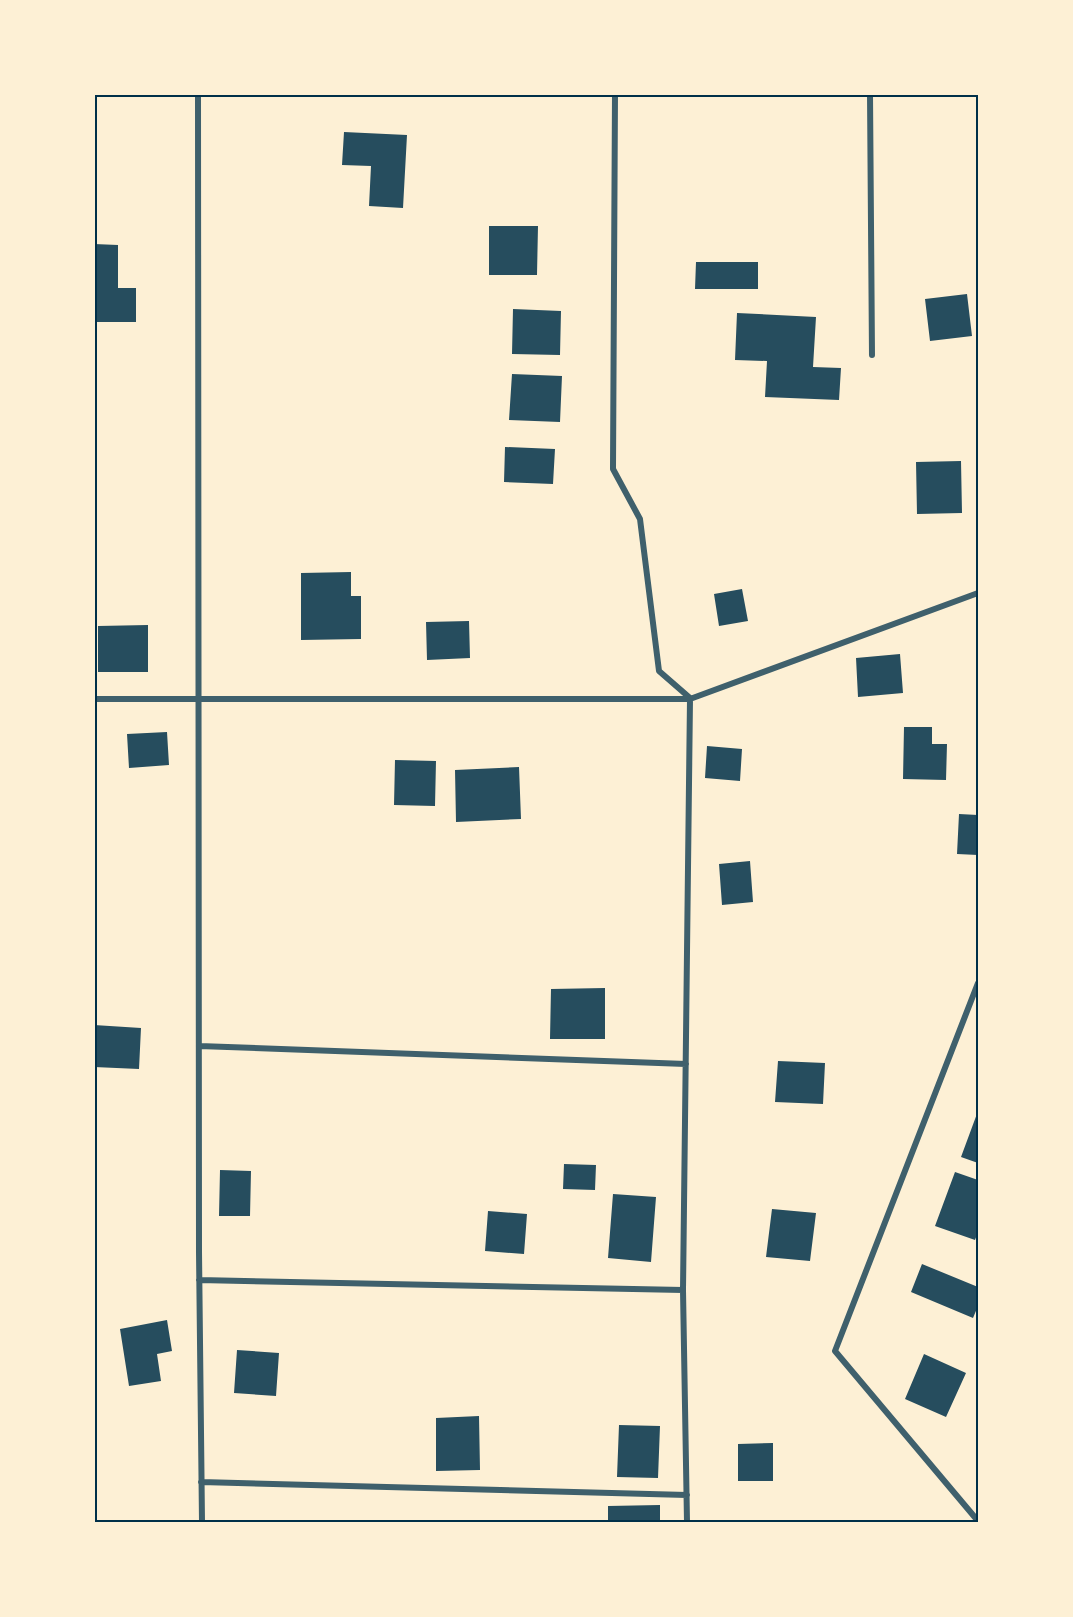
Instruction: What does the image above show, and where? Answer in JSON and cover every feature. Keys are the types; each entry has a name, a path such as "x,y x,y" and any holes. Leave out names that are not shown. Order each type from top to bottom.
{"street":[{"path":"198,94 199,1280 202,1522"},
{"path":"615,94 613,469 640,519 659,671 690,699 683,1290 687,1522"},
{"path":"870,94 872,355"},
{"path":"94,699 690,699 978,593"},
{"path":"978,983 835,1352 978,1521"},
{"path":"199,1046 686,1064"},
{"path":"199,1280 683,1290"},
{"path":"201,1482 687,1495"}],"building":[{"path":"344,132 407,135 403,208 369,206 371,166 342,165"},
{"path":"489,226 538,226 537,275 489,275"},
{"path":"94,244 118,245 118,288 136,288 136,322 94,322"},
{"path":"696,262 758,262 758,289 695,289"},
{"path":"967,294 972,336 930,341 925,299"},
{"path":"513,309 561,311 560,355 512,354"},
{"path":"737,313 816,317 813,367 841,368 839,400 765,397 767,361 735,360"},
{"path":"512,374 562,376 560,422 509,420"},
{"path":"505,447 555,449 553,484 504,482"},
{"path":"961,461 962,513 917,514 916,462"},
{"path":"351,572 351,596 361,596 361,639 301,640 301,573"},
{"path":"742,589 748,621 719,626 714,594"},
{"path":"469,621 470,658 427,660 426,622"},
{"path":"148,625 148,672 98,672 98,626"},
{"path":"900,654 903,693 858,697 856,658"},
{"path":"904,727 932,727 932,744 947,744 946,780 903,779"},
{"path":"167,732 169,765 129,768 127,734"},
{"path":"707,746 742,749 740,781 705,778"},
{"path":"395,760 436,761 435,806 394,805"},
{"path":"519,767 521,819 456,822 455,770"},
{"path":"959,814 978,815 978,855 957,854"},
{"path":"750,861 753,902 722,905 719,864"},
{"path":"605,988 605,1039 550,1039 551,989"},
{"path":"94,1025 141,1028 139,1069 94,1067"},
{"path":"778,1061 825,1063 823,1104 775,1102"},
{"path":"978,1111 978,1163 961,1157"},
{"path":"564,1164 596,1165 595,1190 563,1189"},
{"path":"220,1170 251,1171 250,1216 219,1216"},
{"path":"955,1172 978,1180 978,1232 975,1240 935,1226"},
{"path":"613,1194 656,1197 651,1262 608,1258"},
{"path":"772,1209 816,1213 810,1261 766,1257"},
{"path":"488,1211 527,1214 524,1254 485,1251"},
{"path":"922,1264 978,1287 978,1306 973,1318 911,1292"},
{"path":"167,1320 172,1351 157,1354 161,1381 129,1386 120,1329"},
{"path":"237,1350 279,1353 276,1396 234,1393"},
{"path":"924,1354 966,1373 946,1417 905,1399"},
{"path":"479,1416 480,1470 436,1471 436,1418"},
{"path":"619,1425 660,1426 658,1478 617,1477"},
{"path":"773,1443 773,1481 738,1481 738,1444"},
{"path":"660,1505 660,1522 608,1522 608,1506"}]}
